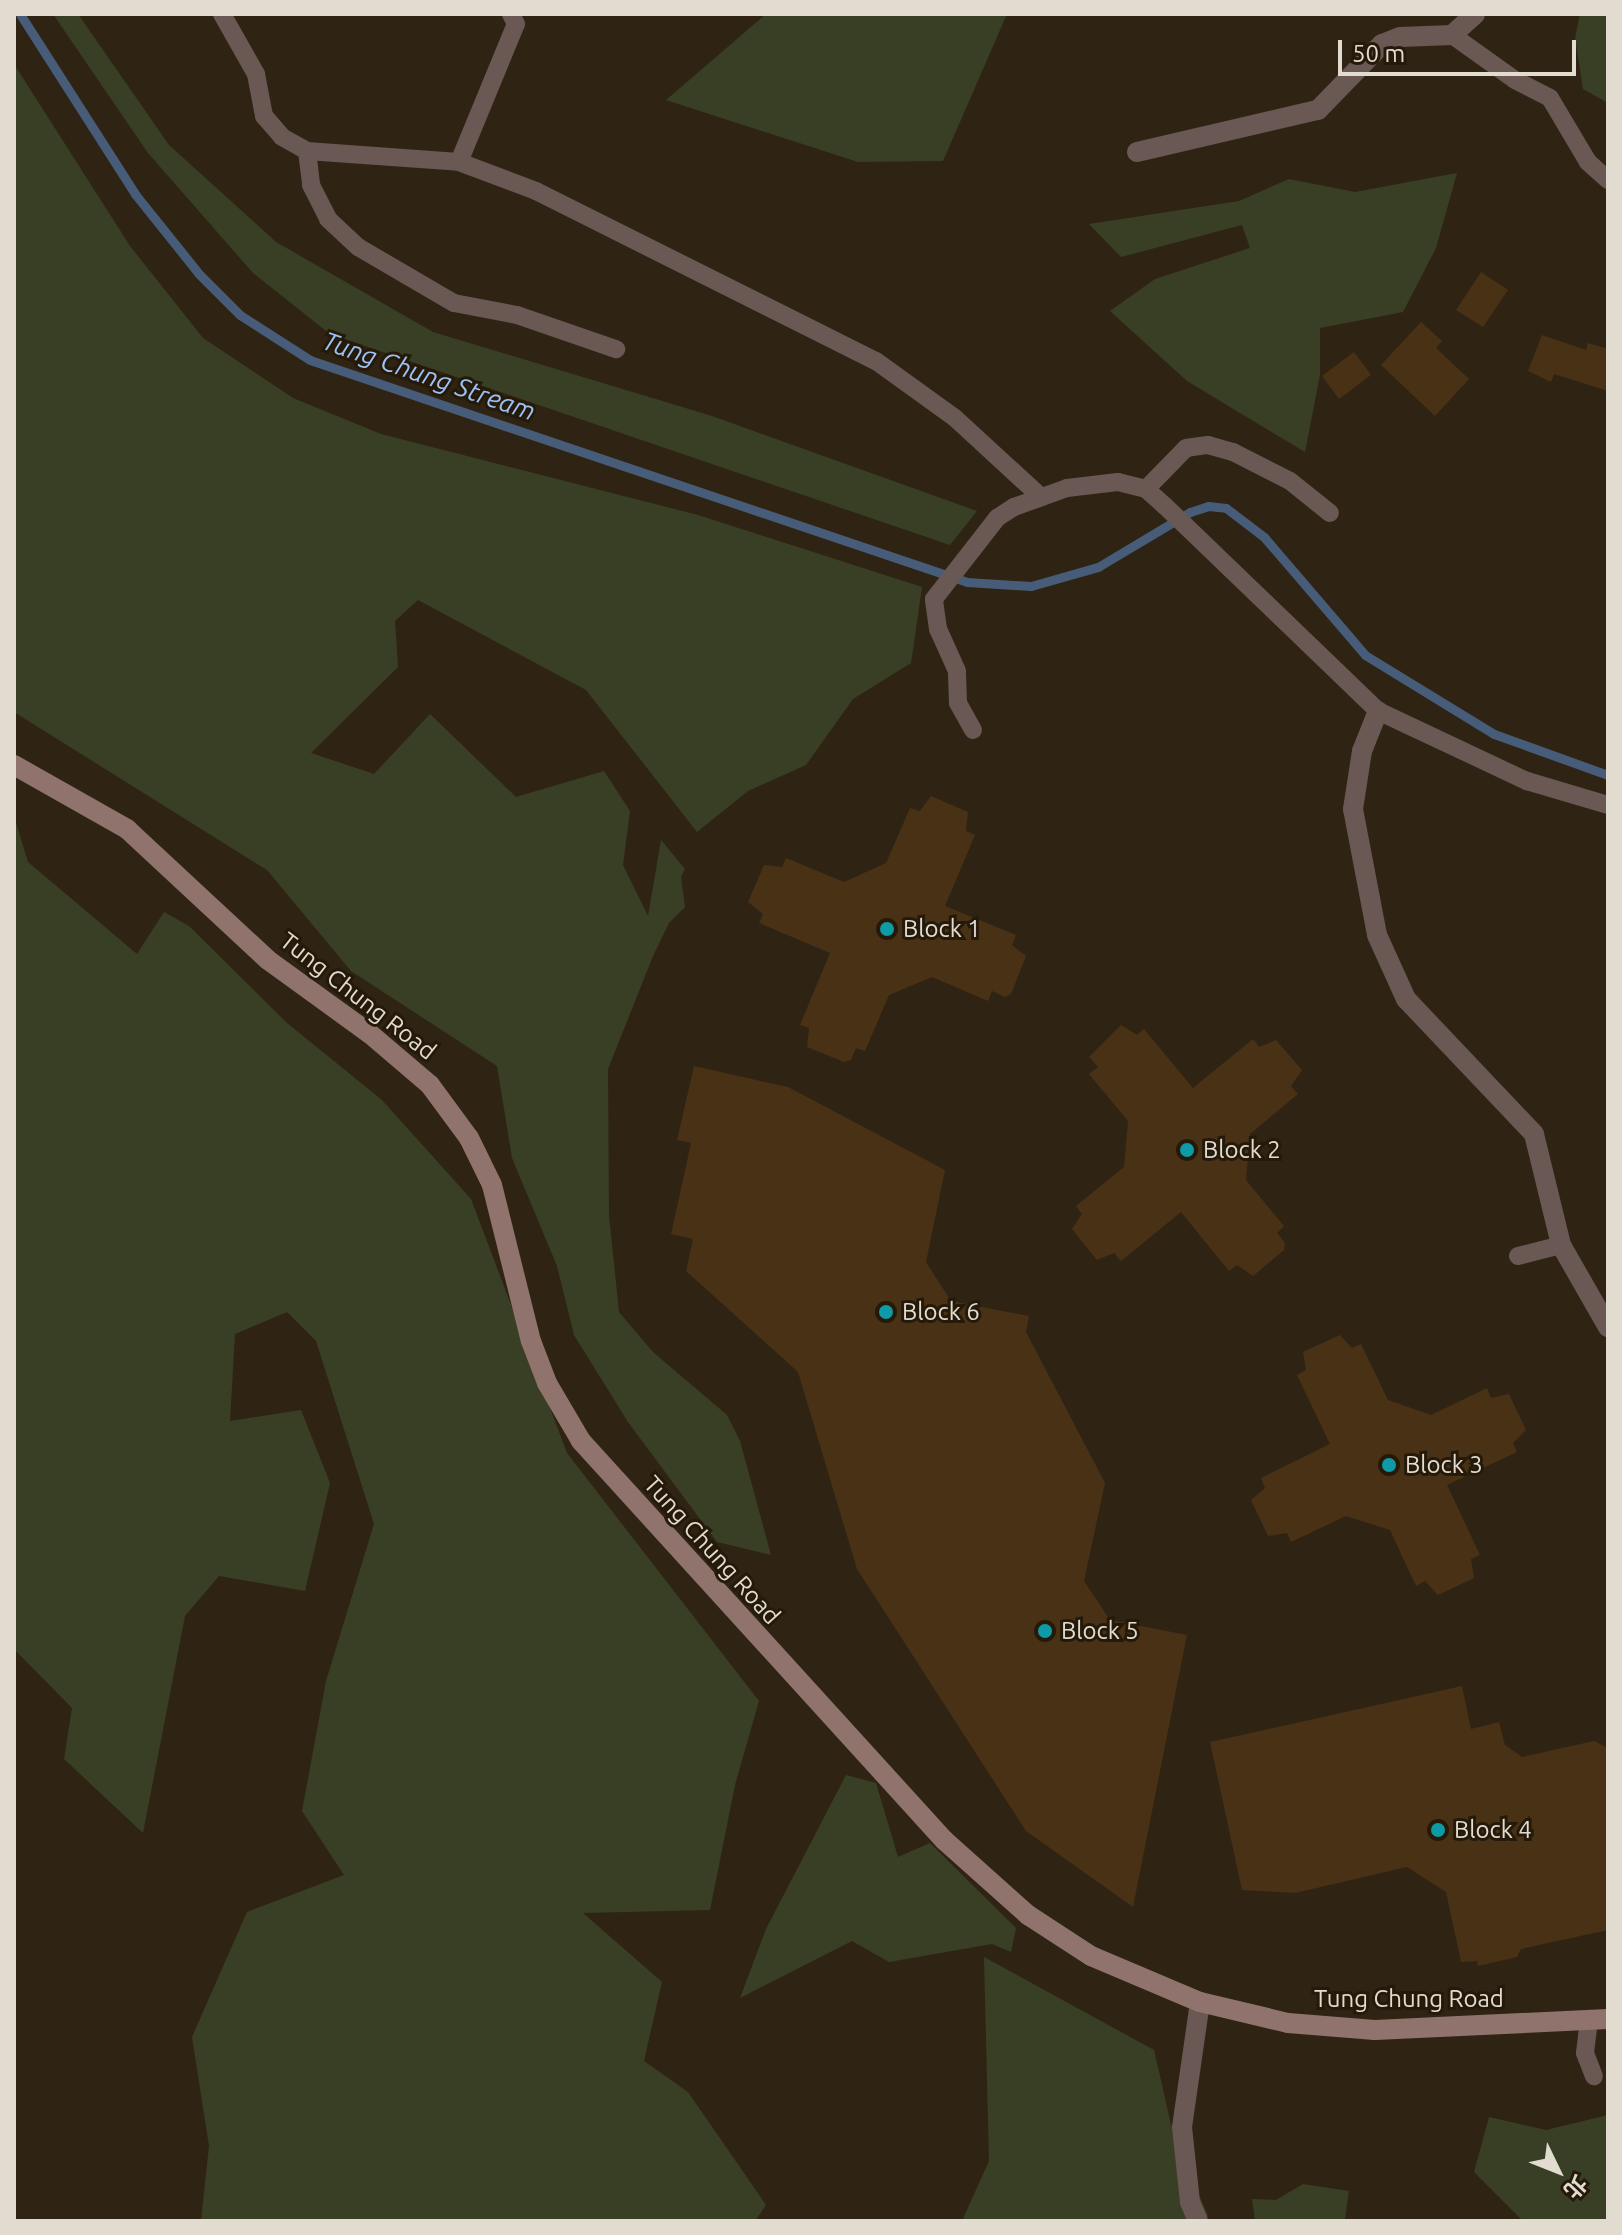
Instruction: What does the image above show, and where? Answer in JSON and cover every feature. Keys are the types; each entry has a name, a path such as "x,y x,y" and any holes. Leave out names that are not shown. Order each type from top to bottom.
{"main road":[{"name":"Tung Chung Road","path":"14,765 138,837 268,960 369,1033 430,1085 480,1159 501,1212 539,1363 563,1415 594,1459 974,1870 1028,1915 1091,1956 1200,2002 1288,2023 1345,2029 1492,2028 1598,2020"}],"street":[{"path":"1137,152 1318,110 1382,44 1400,37 1452,35 1475,14"},
{"path":"1378,711 1362,751 1353,809 1377,935 1406,999 1534,1134 1561,1245 1608,1327"},
{"path":"1198,2221 1190,2202 1182,2127 1200,2002"}],"lane":[{"path":"222,14 256,74 264,116 282,137 307,151 459,162 536,191 876,361 955,418 1041,497"},
{"path":"459,162 516,24 511,14"},
{"path":"1452,35 1515,80 1550,98 1588,162 1608,180"},
{"path":"307,151 311,185 328,219 358,247 454,303 517,315 616,349"},
{"path":"1146,489 1186,448 1208,445 1233,452 1290,481 1330,513"},
{"path":"973,730 958,703 957,671 938,629 934,599 997,518 1041,497 1092,483 1118,482 1146,489 1378,711 1527,781 1608,805"},
{"path":"1518,1256 1561,1245"},
{"path":"1594,2076 1585,2053 1598,2020"}],"green space":[{"path":"53,14 78,14 169,145 276,242 433,332 712,416 977,511 950,545 330,334 253,273 148,153"},
{"path":"766,14 1007,14 943,161 858,162 666,100"},
{"path":"1580,14 1608,14 1608,103 1583,89 1575,38"},
{"path":"14,64 130,246 203,338 293,398 381,434 698,515 922,587 911,663 853,699 806,765 748,791 697,832 586,690 418,600 395,621 398,667 311,753 374,774 430,714 516,797 604,771 630,811 623,865 648,916 661,840 685,869 681,877 685,907 669,923 653,956 608,1069 609,1216 619,1312 653,1352 727,1415 740,1441 771,1555 717,1542 628,1422 574,1335 557,1266 512,1158 497,1066 351,971 267,870 14,712"},
{"path":"1457,173 1436,248 1403,312 1320,328 1320,375 1305,452 1187,381 1110,311 1155,279 1250,248 1242,225 1121,257 1089,224 1239,201 1289,179 1355,192"},
{"path":"14,816 28,862 137,954 164,912 189,926 287,1023 382,1100 471,1199 567,1453 759,1701 735,1785 710,1910 583,1913 662,1982 644,2061 688,2092 766,2205 755,2221 201,2221 209,2146 192,2037 247,1912 344,1875 302,1811 326,1681 374,1524 316,1341 287,1312 235,1334 230,1421 301,1410 330,1483 305,1591 219,1576 185,1616 143,1833 64,1759 72,1708 14,1649"},
{"path":"846,1775 876,1783 898,1857 930,1843 1016,1928 1011,1952 992,1944 889,1962 852,1941 740,1998 766,1929"},
{"path":"984,1957 1154,2050 1173,2133 1208,2216 1203,2221 962,2221 989,2161"},
{"path":"1608,2115 1608,2221 1523,2221 1474,2172 1489,2117 1546,2130"},
{"path":"1303,2184 1349,2191 1345,2219 1255,2221 1252,2199 1276,2200"}],"building":[{"path":"1481,272 1508,290 1483,327 1456,310"},
{"path":"1421,322 1442,341 1436,348 1469,379 1435,416 1381,365"},
{"path":"1542,335 1586,350 1588,343 1608,349 1608,391 1554,374 1551,382 1528,371"},
{"path":"1354,352 1371,375 1339,399 1322,376"},
{"name":"Block 1","path":"931,796 968,812 966,831 975,835 945,906 1016,935 1012,945 1026,956 1011,994 1005,997 992,991 988,1001 932,977 889,995 865,1051 856,1048 851,1060 844,1062 807,1047 809,1028 800,1025 830,953 759,923 763,914 748,902 764,865 782,867 786,858 844,882 886,863 910,808 920,811"},
{"name":"Block 2","path":"1121,1025 1137,1035 1144,1029 1193,1088 1253,1039 1259,1047 1276,1040 1302,1070 1291,1086 1298,1094 1250,1134 1246,1180 1284,1226 1277,1233 1285,1243 1284,1250 1253,1276 1237,1265 1229,1271 1181,1212 1121,1261 1114,1253 1097,1260 1072,1229 1082,1214 1076,1206 1124,1167 1128,1121 1089,1074 1098,1067 1089,1057"},
{"path":"694,1066 788,1087 945,1170 926,1262 951,1301 1029,1316 1026,1332 1105,1483 1084,1581 1110,1620 1187,1635 1133,1907 1026,1831 857,1569 798,1372 686,1271 693,1239 671,1234 691,1143 677,1140"},
{"name":"Block 3","path":"1340,1335 1352,1348 1361,1344 1388,1400 1431,1415 1487,1388 1491,1398 1509,1394 1526,1430 1513,1443 1517,1452 1447,1485 1480,1555 1471,1559 1474,1578 1438,1595 1425,1581 1416,1586 1390,1530 1346,1516 1291,1542 1287,1533 1268,1536 1251,1500 1265,1488 1261,1478 1330,1444 1297,1375 1306,1370 1303,1352"},
{"path":"1462,1686 1471,1729 1499,1722 1505,1745 1522,1757 1594,1741 1608,1748 1608,1930 1521,1949 1517,1957 1478,1966 1477,1961 1461,1962 1446,1892 1407,1867 1295,1893 1242,1890 1210,1742"}],"waterway":[{"name":"Tung Chung Stream","path":"20,14 135,194 199,274 240,315 310,360 967,582 1031,586 1098,567 1190,512 1208,506 1226,508 1264,537 1365,655 1494,734 1608,775"}],"place":[{"name":"Block 1","path":"887,929"},
{"name":"Block 2","path":"1187,1150"},
{"name":"Block 6","path":"886,1312"},
{"name":"Block 3","path":"1389,1465"},
{"name":"Block 5","path":"1045,1631"},
{"name":"Block 4","path":"1438,1830"}]}
